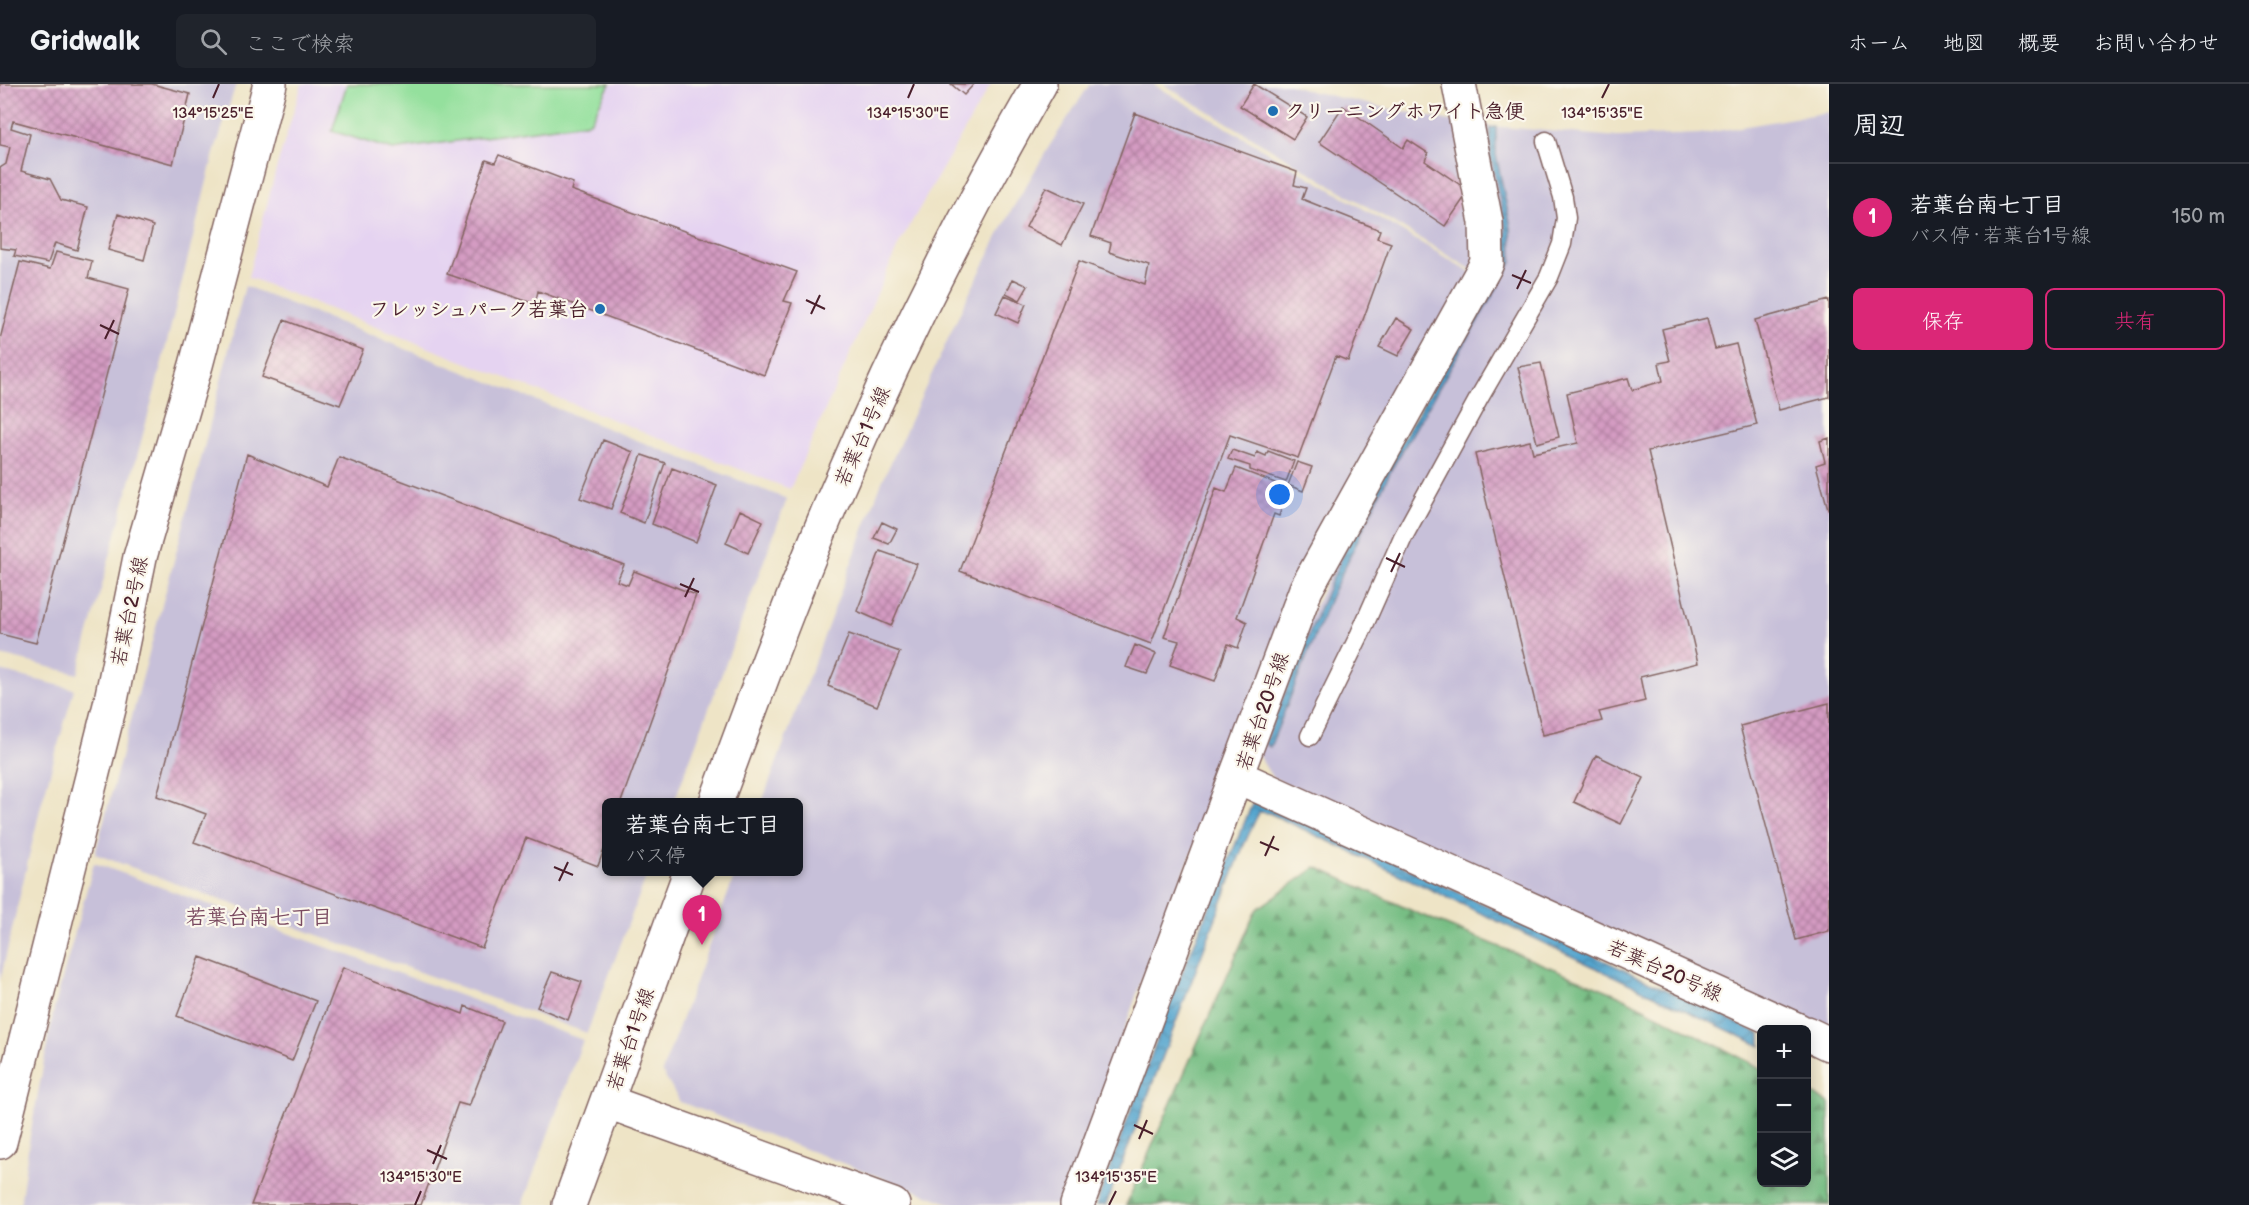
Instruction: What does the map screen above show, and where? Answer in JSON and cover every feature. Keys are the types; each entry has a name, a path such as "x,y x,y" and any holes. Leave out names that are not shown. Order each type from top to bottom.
{"street":[{"name":"若葉台2号線","path":"0,1142 110,705 140,557 196,365 270,84"},
{"name":"若葉台1号線","path":"718,798 837,491 914,321 992,168 1040,84"},
{"name":"若葉台20号線","path":"1459,84 1486,222 1487,263 1306,589 1236,776 1789,1025"},
{"path":"1077,1205 1236,776"},
{"name":"若葉台1号線","path":"569,1205 689,876"},
{"path":"1811,1036 1829,1044"},
{"path":"608,1102 892,1205"}],"lane":[{"path":"1310,736 1360,634 1403,537 1549,277 1558,255 1566,218 1563,197 1546,141"}],"shaded area":[{"path":"0,84 236,84 213,157 155,390 78,674 0,655"},
{"name":"フレッシュパーク若葉台","path":"302,84 991,84 899,244 790,489 248,277 277,166"},
{"path":"1090,84 1153,84 1472,273 1223,777 1150,956 1063,1205 954,1205 680,1102 662,1072 735,876 803,876 803,798 763,798 881,484 965,302 1010,213 1050,145"},
{"path":"1163,84 1290,84 1310,91 1456,122 1474,214 1474,271"},
{"path":"1829,112 1829,1032 1272,777 1257,753 1311,615 1341,549 1494,278 1479,125 1618,137 1699,134"},
{"path":"245,286 787,499 675,798 602,798 602,876 646,876 587,1033 95,854 197,475"},
{"path":"0,671 74,689 41,805 0,981"},
{"path":"94,863 583,1040 522,1205 20,1205 30,1136 54,1009"}],"green space":[{"path":"347,84 610,84 590,122 393,150 332,131"},
{"path":"1316,867 1419,914 1616,994 1757,1066 1757,1187 1811,1187 1811,1093 1829,1103 1829,1205 1126,1205 1256,910"}],"water":[{"path":"1496,127 1496,155 1511,228 1512,262 1392,468 1331,596 1270,747 1265,744 1317,616 1359,521 1407,432 1507,261 1506,229 1491,158 1490,128"},
{"path":"1253,802 1270,804 1757,1032 1757,1044 1269,813 1259,812 1243,847 1106,1205 1096,1205 1179,980"}],"building":[{"path":"0,84 152,84 190,94 173,164 13,121 11,128 30,134 21,171 50,179 61,200 88,207 77,250 55,243 48,263 14,256 16,250 0,248 0,168 6,164 10,147 0,145"},
{"path":"951,84 974,84 964,95"},
{"name":"クリーニングホワイト急便","path":"1254,84 1307,117 1293,139 1240,106"},
{"path":"1343,106 1403,148 1408,140 1428,153 1425,161 1469,191 1445,226 1319,142"},
{"path":"1135,113 1297,172 1294,185 1306,188 1302,199 1380,230 1377,238 1391,243 1348,361 1336,356 1298,458 1230,435 1151,644 960,571 1079,261 1145,285 1149,265 1109,252 1111,243 1091,236"},
{"path":"499,155 573,183 571,190 797,272 784,301 792,303 764,375 538,291 535,304 447,274 486,160 495,163"},
{"path":"1046,187 1083,204 1062,245 1026,227"},
{"path":"118,214 153,226 144,260 108,250"},
{"path":"56,252 92,261 88,278 129,289 36,643 0,634 0,339 20,262 50,269"},
{"path":"1013,279 1028,286 1020,300 1006,293"},
{"path":"1005,295 1026,304 1018,323 996,313"},
{"path":"1829,300 1829,397 1779,410 1755,320"},
{"path":"1396,318 1414,329 1398,356 1379,347"},
{"path":"1707,318 1715,349 1736,344 1757,425 1648,451 1698,663 1640,677 1645,701 1599,712 1602,721 1543,735 1475,454 1530,441 1533,453 1578,443 1567,393 1628,378 1632,390 1663,381 1659,363 1670,361 1662,329"},
{"path":"284,320 363,350 340,405 262,377"},
{"path":"1541,363 1559,437 1537,443 1518,367"},
{"path":"1829,438 1828,509 1816,465 1825,462 1820,441"},
{"path":"603,440 633,452 611,509 580,498"},
{"path":"1232,450 1255,458 1257,452 1266,456 1268,451 1294,461 1286,482 1250,470 1250,466 1228,459"},
{"path":"247,454 327,487 339,457 624,565 617,581 628,585 634,571 696,595 622,798 602,798 602,855 598,866 526,838 482,948 194,842 206,814 157,796"},
{"path":"642,455 665,463 644,523 620,513"},
{"path":"1297,462 1312,467 1303,491 1288,485"},
{"path":"672,468 717,485 696,542 652,524"},
{"path":"1236,468 1288,488 1279,516 1274,514 1237,617 1247,622 1238,648 1228,644 1215,681 1170,665 1179,641 1164,637 1216,488 1226,492"},
{"path":"740,510 763,521 748,553 726,543"},
{"path":"882,522 897,529 889,544 874,538"},
{"path":"880,551 917,564 891,626 857,611"},
{"path":"849,634 900,652 877,706 828,686"},
{"path":"1135,645 1156,654 1147,674 1126,667"},
{"path":"1829,703 1829,931 1796,940 1740,726"},
{"path":"1596,755 1644,778 1621,824 1574,802"},
{"path":"200,957 316,1001 292,1061 177,1016"},
{"path":"343,967 463,1014 465,1006 502,1021 469,1106 458,1103 421,1205 251,1205"},
{"path":"552,972 582,982 568,1020 537,1007"}],"place":[{"name":"クリーニングホワイト急便","path":"1273,111"},
{"name":"フレッシュパーク若葉台","path":"600,309"},
{"name":"若葉台南七丁目","path":"702,945"}],"district":[{"name":"若葉台南七丁目","path":"259,917"}]}
